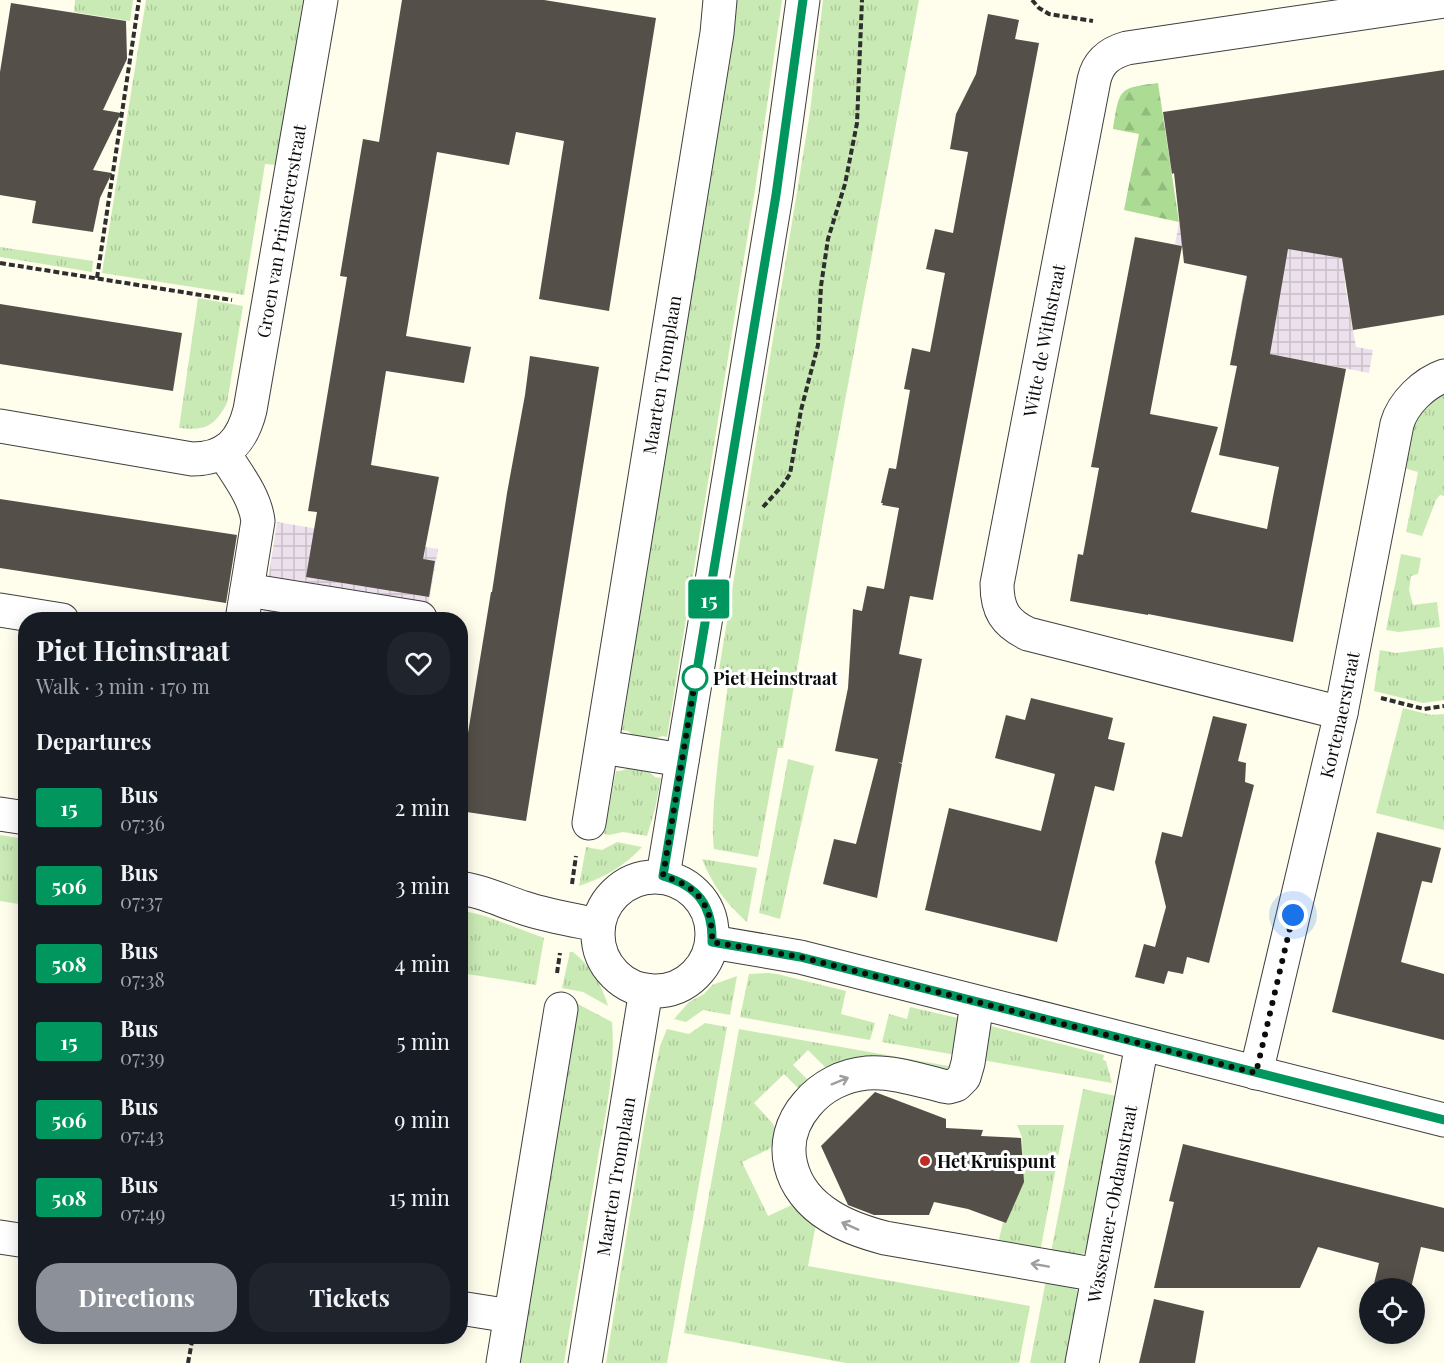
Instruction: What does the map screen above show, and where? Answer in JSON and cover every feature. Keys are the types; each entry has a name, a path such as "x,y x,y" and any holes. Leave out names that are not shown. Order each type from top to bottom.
{"street":[{"name":"Groen van Prinstererstraat","path":"223,452 240,437 246,425 321,0"},
{"name":"Maarten Tromplaan","path":"589,823 708,91 720,0"},
{"path":"663,876 776,195 803,0"},
{"path":"1110,54 1127,48 1366,6 1444,1"},
{"name":"Witte de Withstraat","path":"1110,54 1099,65 1094,80 997,584 999,606 1013,626 1028,634 1343,701"},
{"name":"Kortenaerstraat","path":"1256,1073 1343,701 1399,418 1423,387 1444,376"},
{"path":"0,426 192,459 213,457 223,452 257,510 258,521 244,605 339,612"},
{"path":"0,610 18,613"},
{"path":"602,747 682,760"},
{"path":"0,814 18,817"},
{"path":"648,876 663,876 678,880 701,899 709,912 713,927 712,942 708,957 689,981 675,988 660,991 646,990 628,984 614,974 604,960 598,943 598,925 602,911 610,898 621,888 633,880 648,876"},
{"path":"468,889 545,915 598,925"},
{"path":"712,942 800,957 1444,1120"},
{"name":"Maarten Tromplaan","path":"585,1363 646,990"},
{"path":"977,1003 968,1063 960,1082 949,1087 897,1075 865,1073 826,1086 802,1110 792,1128 788,1142 793,1173 806,1196 816,1206 830,1216 864,1232 885,1238 1098,1275"},
{"path":"503,1363 561,1009"},
{"name":"Wassenaer-Obdamstraat","path":"1082,1363 1142,1044"},
{"path":"0,1237 18,1240"},
{"path":"468,1309 510,1316"}],"path":[{"path":"97,278 140,0"},
{"path":"763,507 790,474 801,410 818,345 821,286 828,239 845,184 857,123 862,0"},
{"path":"1032,0 1049,14 1093,21 1110,54"},
{"path":"0,262 268,306"},
{"path":"1343,701 1424,709 1444,706"},
{"path":"188,1363 192,1344"}],"shaded area":[{"path":"1179,222 1180,225 1343,248 1345,285 1356,347 1373,350 1369,373 1233,347 1249,260 1175,244"},
{"path":"277,522 438,549 427,612 263,612"}],"green space":[{"path":"75,0 133,0 130,21 74,12"},
{"path":"146,0 303,0 277,165 265,164 244,295 102,273"},
{"path":"736,0 782,0 755,190 667,737 662,736 652,740 636,738 628,731 622,730"},
{"path":"823,0 919,0 783,748 778,748 758,857 714,849 715,787 729,678 718,676 810,112"},
{"path":"1158,83 1179,222 1124,210 1139,134 1113,129 1117,106 1123,93 1128,89"},
{"path":"0,247 93,261 92,272 0,257"},
{"path":"198,298 243,306 227,403 218,417 208,425 196,429 179,428"},
{"path":"1444,392 1444,496 1440,495 1436,500 1422,536 1406,532 1418,472 1404,468 1413,423 1433,398"},
{"path":"1401,554 1421,558 1418,574 1411,576 1409,590 1413,605 1437,602 1440,627 1399,632 1386,630"},
{"path":"1443,647 1444,700 1423,703 1374,691 1380,650 1396,653"},
{"path":"1403,708 1431,715 1444,714 1444,830 1376,813"},
{"path":"788,759 814,766 780,919 759,913"},
{"path":"631,767 647,770 655,777 661,778 647,836 623,832 604,834 616,771"},
{"path":"0,835 18,838 18,904 0,901"},
{"path":"617,842 642,847 613,871 579,886 586,847 602,850"},
{"path":"702,859 757,868 747,922 720,893"},
{"path":"468,912 544,938 536,985 468,974"},
{"path":"570,952 579,957 590,969 599,983 608,1006 583,992 562,988"},
{"path":"768,973 846,991 841,1014 875,1023 870,1040 740,1017 749,974"},
{"path":"737,976 730,1015 703,1010 686,1022 674,1019 689,1002 704,994 712,985"},
{"path":"576,1003 612,1022 611,1075 606,1111 564,1363 518,1363"},
{"path":"910,1007 962,1019 956,1055 882,1042 889,1014 907,1019"},
{"path":"705,1023 727,1027 667,1363 606,1363 645,1120 660,1046 667,1029 689,1034"},
{"path":"987,1025 1104,1055 1103,1060 1106,1061 1112,1083 982,1060"},
{"path":"739,1029 954,1067 953,1073 828,1070 808,1050 793,1065 813,1085 804,1094 784,1074 754,1103 776,1130 774,1144 769,1149 742,1162 768,1216 794,1204 816,1224 808,1266 1030,1306 1019,1363 846,1363 684,1333"},
{"path":"1083,1089 1116,1096 1087,1253 1077,1257 1051,1252"},
{"path":"1017,1125 1064,1125 1040,1252 998,1244 1003,1222 1006,1223 1023,1182 1022,1137"},
{"path":"1046,1280 1073,1285 1076,1290 1080,1291 1066,1363 1030,1363"}],"building":[{"path":"402,0 544,0 656,18 609,311 539,299 564,141 516,132 509,165 437,152 406,336 471,347 464,383 386,371 371,465 439,477 423,559 435,561 429,597 306,577 317,512 308,511 347,277 340,276 363,139 379,142"},
{"path":"11,3 126,21 127,59 103,110 121,113 93,170 112,173 100,198 93,232 32,223 36,201 0,195 0,72"},
{"path":"988,14 1019,20 1015,39 1039,43 933,600 910,596 899,654 922,659 902,763 898,762 902,764 877,898 823,884 834,839 856,844 878,759 835,751 848,688 853,609 862,611 867,586 884,589 899,508 881,503 889,468 896,469 910,390 904,389 912,348 930,352 945,273 926,269 935,229 953,233 968,152 950,149 956,114 976,74"},
{"path":"1444,70 1444,315 1353,330 1342,258 1288,249 1270,354 1346,369 1293,642 1070,601 1078,554 1083,555 1099,468 1091,467 1135,237 1182,246 1150,414 1218,427 1191,512 1267,529 1279,467 1219,455 1237,366 1230,365 1247,276 1184,263 1174,173 1172,174 1163,112"},
{"path":"0,304 182,333 173,391 0,364"},
{"path":"530,356 599,367 526,821 468,812 468,733"},
{"path":"0,499 237,535 226,603 0,568"},
{"path":"1031,698 1113,718 1108,739 1125,743 1114,791 1095,786 1057,942 925,910 949,808 1041,831 1055,774 995,758 1006,715 1025,720"},
{"path":"1213,716 1247,724 1238,761 1246,763 1245,782 1254,785 1209,963 1187,957 1183,974 1168,971 1164,984 1135,977 1144,944 1155,947 1166,907 1155,862 1162,832 1182,837"},
{"path":"1377,832 1441,848 1432,883 1422,881 1401,962 1444,974 1444,1040 1332,1012"},
{"name":"Het Kruispunt","path":"875,1092 946,1119 946,1128 983,1130 981,1136 1021,1138 1024,1182 1006,1223 968,1209 934,1202 929,1215 874,1215 848,1205 821,1146"},
{"path":"1183,1144 1444,1208 1444,1252 1421,1247 1413,1278 1375,1278 1379,1263 1318,1247 1300,1288 1154,1288 1174,1202 1169,1201"},
{"path":"1154,1299 1204,1311 1195,1363 1139,1363"}],"bus line":[{"name":"15","path":"803,0 776,195 663,876 678,880 701,899 709,912 713,927 712,942 800,957 1444,1120"}],"place":[{"name":"Piet Heinstraat","path":"695,678"},
{"name":"Het Kruispunt","path":"925,1161"}],"route":[{"path":"695,678 696,675 663,876 678,880 701,899 709,912 713,927 712,942 800,957 1256,1073 1293,915"}]}
